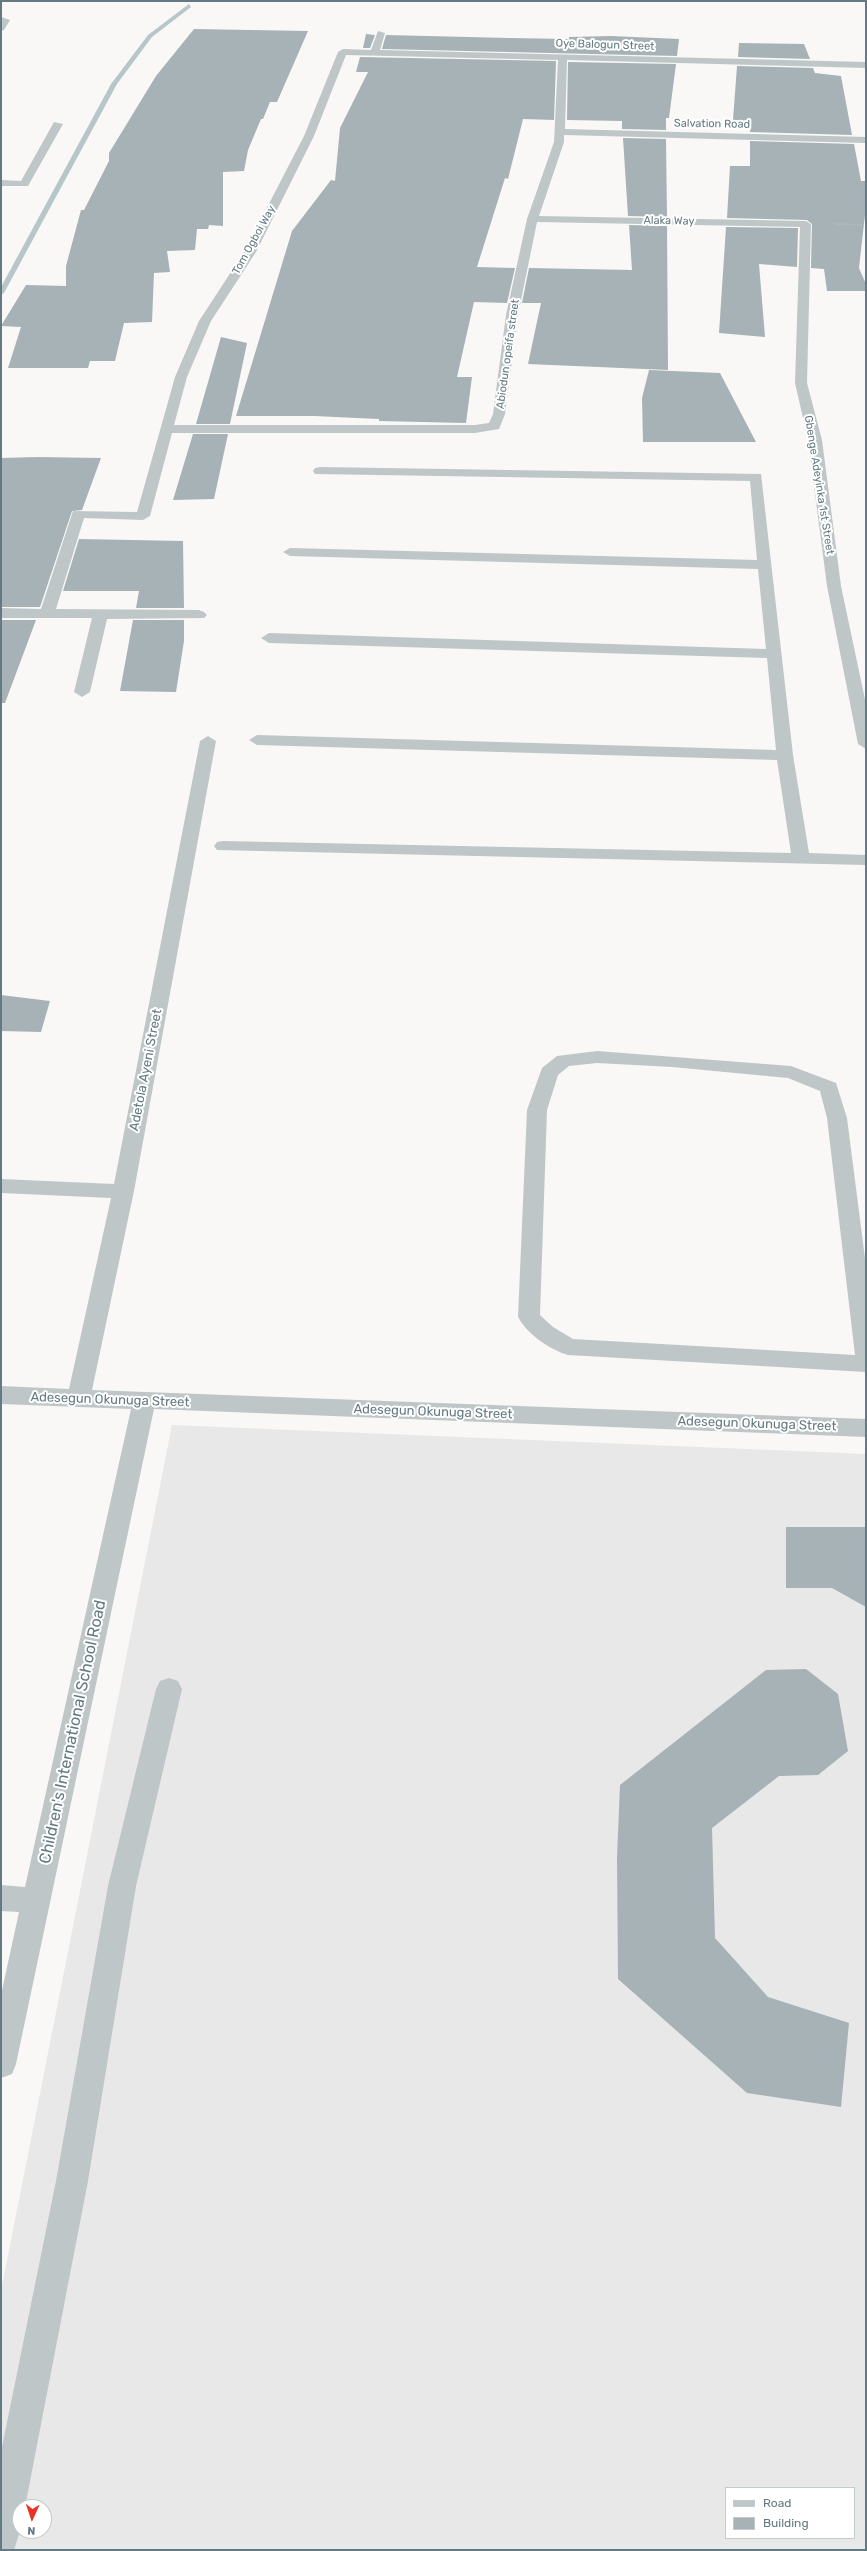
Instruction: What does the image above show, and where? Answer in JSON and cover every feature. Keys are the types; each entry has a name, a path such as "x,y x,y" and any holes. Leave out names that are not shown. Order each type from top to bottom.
{"street":[{"path":"1,20 6,20 1,28"},
{"path":"375,52 381,33"},
{"name":"Oye Balogun Street","path":"343,52 563,56 866,65"},
{"name":"Tom Ogboi Way","path":"47,613 78,514 143,516 181,376 205,321 250,252 309,136 343,52"},
{"name":"Abiodun opeifa street","path":"166,429 475,429 494,426 499,414 512,315 532,219 559,142 558,132 563,56"},
{"path":"1,183 24,184 58,124"},
{"name":"Salvation Road","path":"558,132 866,140"},
{"name":"Alaka Way","path":"532,219 806,224"},
{"name":"Gbenge Adeyinka 1st Street","path":"806,224 801,383 815,440 834,586 865,735"},
{"path":"320,471 756,477 785,755 801,859"},
{"path":"290,552 765,565"},
{"path":"1,613 198,615"},
{"path":"82,692 101,614"},
{"path":"269,638 775,654"},
{"path":"257,740 785,755"},
{"name":"Adetola Ayeni Street","path":"79,1398 123,1191 208,741"},
{"path":"223,846 866,860"},
{"path":"866,1355 837,1118 830,1087 791,1072 672,1061 597,1057 564,1060 549,1072 537,1110 529,1317 545,1334 568,1347 866,1364"},
{"path":"1,1186 123,1191"},
{"name":"Adesegun Okunuga Street","path":"1,1395 866,1428"},
{"name":"Children's International School Road","path":"1,2064 144,1401"},
{"path":"1,2538 72,2181 122,1886 169,1689"},
{"path":"1,1898 36,1900"}],"shaded area":[{"path":"172,1425 866,1454 866,2550 1,2550 1,2291"}],"building":[{"path":"194,29 308,31 277,102 270,102 263,119 261,119 248,150 244,171 223,172 223,226 209,225 208,229 197,229 195,250 167,251 170,272 154,273 152,322 124,323 115,361 90,361 88,368 8,368 21,327 1,326 26,285 66,286 66,266 81,210 84,210 109,161 109,153 156,76"},
{"path":"366,34 375,35 370,48 363,48"},
{"path":"386,35 569,39 569,37 611,36 679,39 677,56 382,49"},
{"path":"739,43 804,44 810,59 738,57"},
{"path":"360,57 556,61 554,120 523,119 508,179 505,178 477,267 515,268 507,303 474,302 457,377 472,377 466,423 379,421 379,419 314,416 236,416 292,231 331,180 335,181 340,128 368,72 356,72"},
{"path":"568,62 676,64 669,118 666,118 666,130 622,129 622,121 567,120"},
{"path":"737,66 813,68 815,73 841,76 852,135 750,132 751,121 733,120"},
{"path":"623,138 666,139 667,217 628,216"},
{"path":"750,141 854,144 861,181 866,181 866,206 859,268 866,284 866,291 827,291 824,269 811,268 812,224 807,220 727,218 730,166 750,166"},
{"path":"629,225 667,226 668,370 528,364 541,303 522,303 529,268 632,270"},
{"path":"726,227 798,228 797,267 759,264 765,337 719,333"},
{"path":"221,337 247,343 230,424 196,424"},
{"path":"649,370 720,373 756,442 643,442 642,398"},
{"path":"193,434 228,434 214,499 173,500"},
{"path":"1,458 101,458 82,510 72,511 40,607 1,607"},
{"path":"79,539 183,541 184,608 136,608 139,591 63,591"},
{"path":"1,620 36,620 5,703 1,703"},
{"path":"133,620 184,620 184,641 176,692 120,691"},
{"path":"1,995 50,1001 41,1032 1,1031"},
{"path":"786,1527 866,1527 866,1607 832,1588 786,1588"},
{"path":"806,1669 838,1694 848,1751 818,1775 779,1776 712,1828 715,1938 768,1997 849,2023 841,2107 747,2093 618,1979 617,1858 620,1785 766,1670"}],"waterway":[{"path":"1,293 114,84 150,36 189,6"}]}
